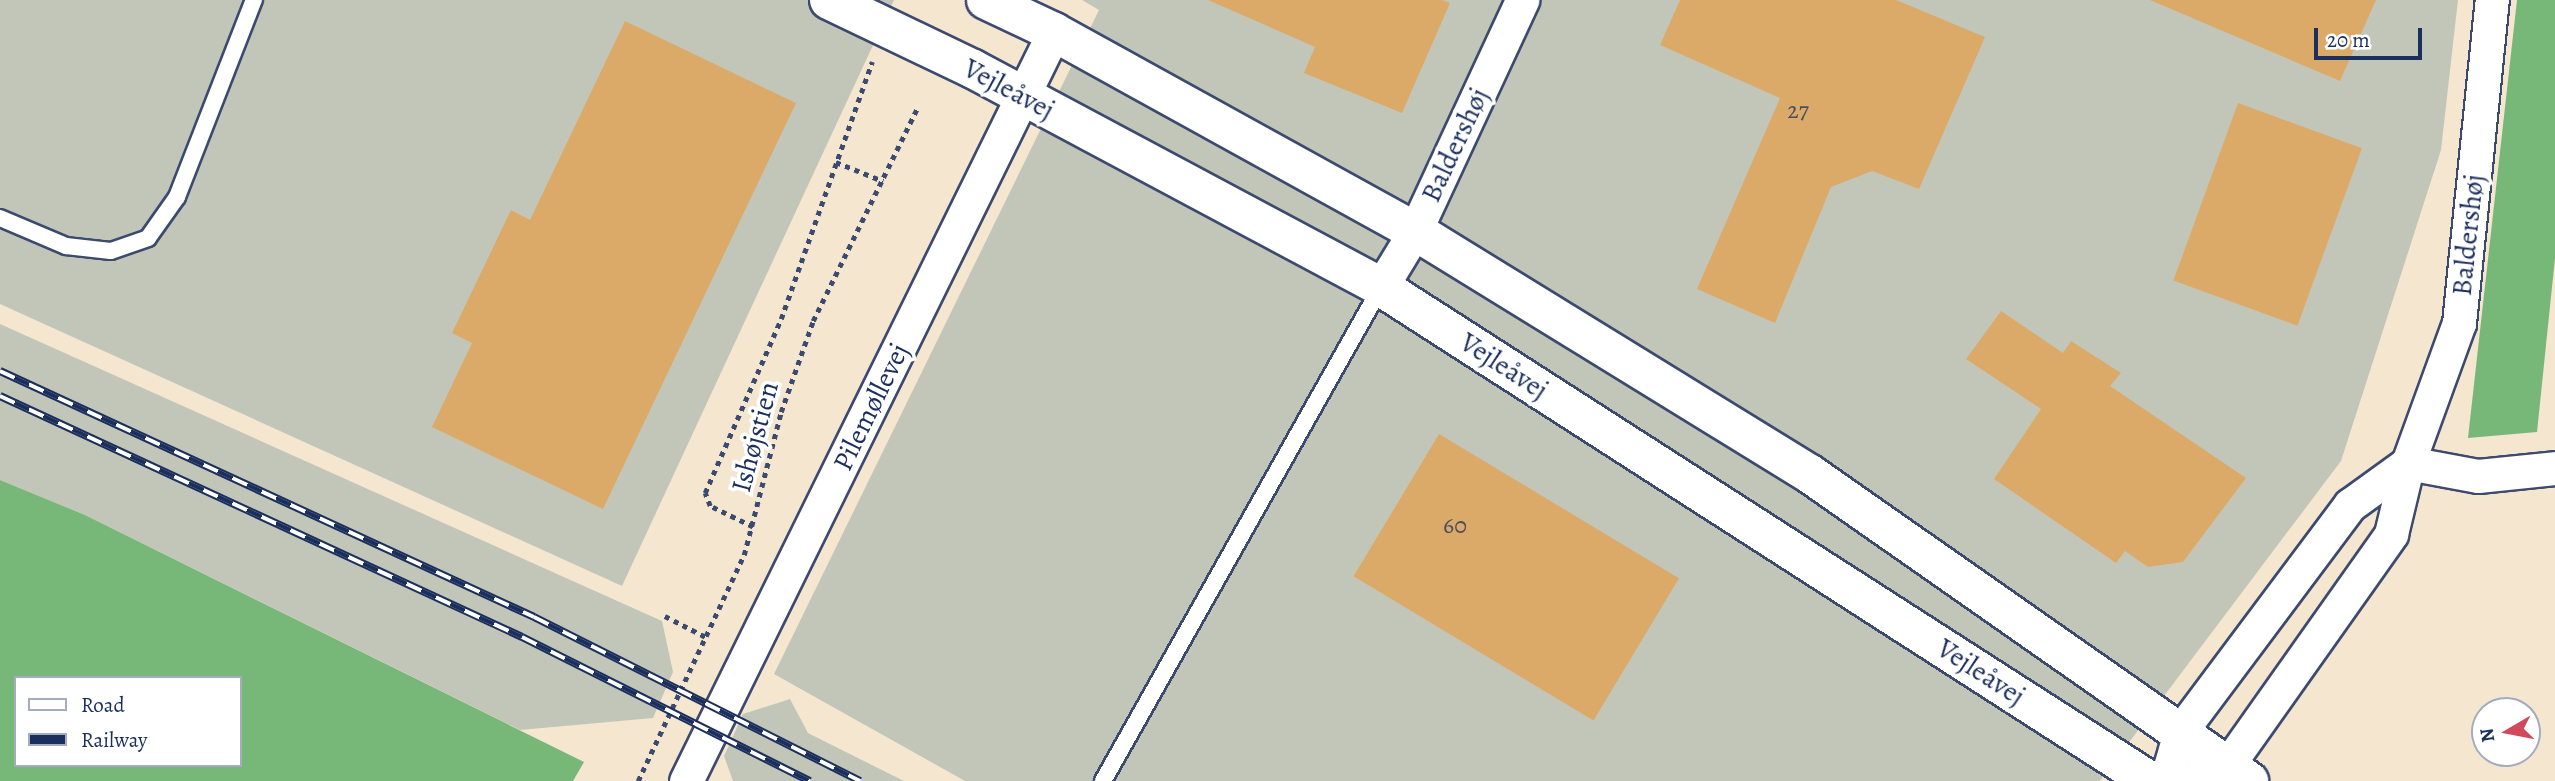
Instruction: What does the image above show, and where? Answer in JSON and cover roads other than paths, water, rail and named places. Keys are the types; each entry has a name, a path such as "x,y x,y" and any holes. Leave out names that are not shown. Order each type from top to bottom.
{"street":[{"name":"Vejleåvej","path":"829,0 1025,97 1381,287 2150,781"},
{"path":"986,0 1054,32 1416,230 1811,474 2238,773"},
{"name":"Baldershøj","path":"1381,287 1416,230 1522,0"},
{"name":"Baldershøj","path":"2238,773 2391,534 2408,463 2459,323 2492,0"},
{"name":"Pilemøllevej","path":"686,781 1025,97 1054,32"},
{"path":"2166,781 2180,732 2350,505 2408,463 2478,476 2555,468"},
{"path":"2186,781 2238,773"}],"lane":[{"path":"0,218 77,247 110,251 148,238 177,197 254,0"},
{"path":"1104,781 1381,287"}],"railway":[{"path":"0,371 534,617 860,781"},
{"path":"0,396 522,637 810,781"}]}
